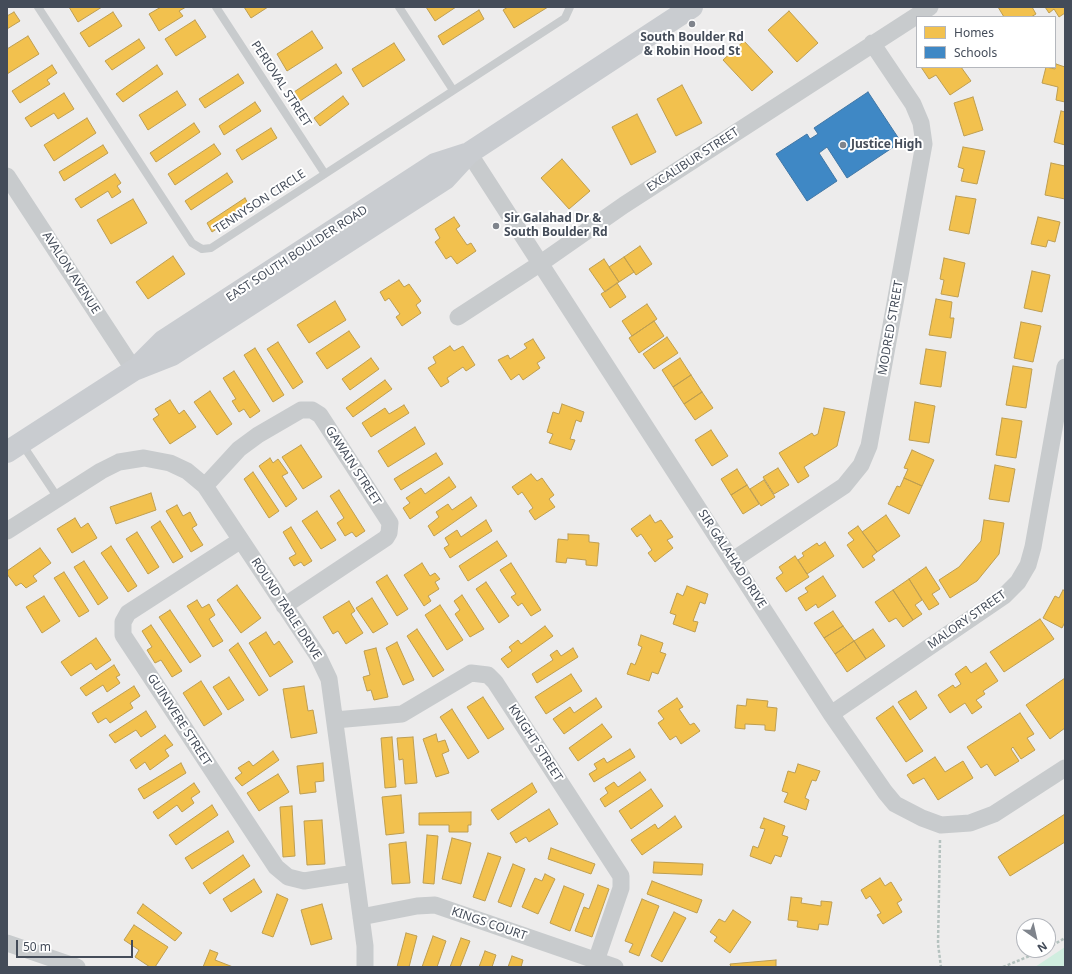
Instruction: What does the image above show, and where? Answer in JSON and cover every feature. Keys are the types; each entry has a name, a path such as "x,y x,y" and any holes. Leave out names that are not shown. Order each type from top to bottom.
{"main road":[{"name":"EAST SOUTH BOULDER ROAD","path":"14,448 134,370 172,355 445,179 470,153 692,7"}],"street":[{"name":"EXCALIBUR STREET","path":"458,317 541,263 624,205 930,7"},
{"name":"MODRED STREET","path":"733,560 844,486 861,465 869,446 924,144 921,123 913,104 872,44"},
{"name":"SIR GALAHAD DRIVE","path":"470,153 655,443 733,560 831,714 885,792 896,804 922,818 940,825 970,823 994,814 1065,768"},
{"name":"AVALON AVENUE","path":"7,176 134,370"},
{"name":"MALORY STREET","path":"831,714 1004,596 1018,582 1028,565 1033,547 1065,367"},
{"name":"GAWAIN STREET","path":"205,486 239,449 258,435 301,410 312,410 320,415 390,523 389,533 386,538 284,606"},
{"name":"ROUND TABLE DRIVE","path":"7,531 101,471 119,462 144,458 170,463 187,471 205,486 318,656 329,679 365,946 365,967"},
{"name":"GUINIVERE STREET","path":"241,540 128,613 123,622 123,635 276,867 288,877 304,881 355,873"},
{"name":"KNIGHT STREET","path":"335,720 402,714 471,673 488,675 495,682 621,876 621,888 596,961"},
{"name":"KINGS COURT","path":"361,917 417,906 435,905 614,967"},
{"path":"7,943 78,967"}],"lane":[{"name":"TENNYSON CIRCLE","path":"38,7 195,246 202,249 211,248 565,18 570,7"},
{"name":"PERIOVAL STREET","path":"216,7 325,174"},
{"path":"399,7 453,90"},
{"path":"14,448 58,498"}],"path":[{"path":"940,825 938,944 941,967"},
{"path":"1056,943 1065,938"},
{"path":"1003,967 1025,958"}],"green space":[{"path":"1065,947 1065,967 1035,967 1048,958 1056,958 1056,953"}],"building: Homes":[{"path":"69,7 102,7 78,22"},
{"path":"161,7 186,7 179,11 183,16 159,31 149,14"},
{"path":"244,7 268,7 251,18"},
{"path":"426,7 456,7 435,21"},
{"path":"508,7 548,7 514,28 503,10"},
{"path":"998,7 1032,7 1036,14 1033,16 1003,16"},
{"path":"1045,7 1065,7 1065,13 1059,17 1054,9 1049,13"},
{"path":"479,10 484,19 443,45 438,36"},
{"path":"789,11 818,43 797,62 768,30"},
{"path":"14,12 20,21 7,29 7,16"},
{"path":"113,12 122,26 89,47 80,33"},
{"path":"195,20 206,37 176,56 165,39"},
{"path":"312,31 323,48 287,71 277,54"},
{"path":"28,36 39,54 7,74 7,49"},
{"path":"139,39 145,48 112,70 105,61"},
{"path":"744,41 773,72 752,91 723,60"},
{"path":"394,43 405,60 363,87 352,69"},
{"path":"336,64 342,73 300,101 294,92"},
{"path":"1056,64 1065,67 1065,102 1056,100 1058,87 1042,83 1046,68 1055,69"},
{"path":"52,65 57,73 47,80 50,84 20,103 12,91"},
{"path":"157,65 163,74 123,102 116,94"},
{"path":"922,68 962,68 971,81 950,95 936,75 929,79"},
{"path":"238,74 244,83 205,108 199,99"},
{"path":"682,85 702,123 676,136 657,99"},
{"path":"177,91 186,105 148,130 139,115"},
{"path":"64,93 74,109 58,119 54,113 31,127 25,118"},
{"path":"343,96 349,104 320,126 314,118"},
{"path":"973,97 983,130 964,136 954,103"},
{"path":"255,102 261,111 224,135 219,126"},
{"path":"1061,111 1065,112 1065,145 1054,142"},
{"path":"637,114 656,152 631,165 612,127"},
{"path":"87,118 96,133 54,161 44,145"},
{"path":"194,123 200,132 156,162 150,153"},
{"path":"271,128 277,138 242,160 236,150"},
{"path":"214,144 221,154 175,185 168,174"},
{"path":"103,145 108,153 64,181 59,172"},
{"path":"963,147 985,151 977,184 961,181 964,169 958,167"},
{"path":"562,159 590,191 569,209 541,178"},
{"path":"1051,163 1065,166 1065,199 1045,195"},
{"path":"227,173 233,182 191,210 185,201"},
{"path":"115,174 121,183 117,186 121,192 112,198 108,191 81,208 75,199"},
{"path":"956,196 976,199 969,234 949,230"},
{"path":"245,198 250,207 212,232 207,223"},
{"path":"133,199 147,223 111,244 97,220"},
{"path":"454,217 460,226 456,229 467,245 471,243 476,251 457,264 451,256 446,259 435,242 440,238 435,229"},
{"path":"1038,217 1060,222 1055,242 1048,240 1046,247 1031,244"},
{"path":"640,246 652,264 636,275 624,257"},
{"path":"173,256 185,274 148,299 136,282"},
{"path":"624,257 634,272 619,282 609,267"},
{"path":"944,258 965,263 958,297 941,294 944,280 940,279"},
{"path":"604,259 619,282 605,292 589,269"},
{"path":"1032,271 1050,275 1042,312 1024,308"},
{"path":"399,280 404,287 409,284 421,301 416,305 421,313 402,326 396,317 400,314 389,298 385,301 380,292"},
{"path":"617,283 626,297 610,308 601,294"},
{"path":"936,299 952,302 950,318 954,318 951,338 929,335"},
{"path":"335,301 346,320 309,343 297,325"},
{"path":"647,304 657,319 632,336 622,321"},
{"path":"654,321 664,336 639,353 629,338"},
{"path":"1021,322 1041,326 1033,362 1014,358"},
{"path":"349,331 360,347 327,369 316,353"},
{"path":"667,337 678,353 654,369 643,354"},
{"path":"533,339 545,358 537,363 540,368 523,380 519,374 511,380 498,360 508,355 510,359 527,348 524,344"},
{"path":"278,342 303,382 293,389 267,349"},
{"path":"450,346 454,351 463,346 475,365 466,371 463,367 447,378 449,382 441,387 428,368 436,363 433,357"},
{"path":"255,348 284,395 273,402 244,355"},
{"path":"926,349 946,352 941,387 920,384"},
{"path":"371,358 379,369 350,390 342,379"},
{"path":"680,358 691,375 673,387 662,370"},
{"path":"1013,366 1032,369 1026,408 1006,405"},
{"path":"234,371 260,411 250,418 244,409 239,412 232,401 236,399 223,378"},
{"path":"691,375 702,392 684,404 673,387"},
{"path":"385,380 392,389 353,417 346,408"},
{"path":"210,391 232,424 217,435 194,402"},
{"path":"702,392 713,408 695,420 684,404"},
{"path":"170,400 179,414 184,410 196,427 170,444 153,419 159,415 155,409"},
{"path":"915,402 935,406 929,443 909,440"},
{"path":"562,404 584,412 581,422 576,420 570,439 575,440 571,450 549,443 553,434 547,432 553,412 559,414"},
{"path":"404,405 409,413 371,437 362,423 385,408 389,414"},
{"path":"824,408 845,412 837,446 804,467 809,476 798,483 779,453 812,433 814,436 818,434"},
{"path":"1002,418 1022,421 1016,458 996,455"},
{"path":"415,427 425,444 388,467 378,451"},
{"path":"711,430 728,456 712,466 695,440"},
{"path":"301,445 322,477 303,489 282,457"},
{"path":"912,450 934,460 922,486 904,478 908,469 904,468"},
{"path":"436,453 443,464 401,490 394,479"},
{"path":"270,458 273,463 278,459 288,473 282,476 297,499 286,507 259,466"},
{"path":"995,465 1015,469 1009,502 989,499"},
{"path":"778,468 789,485 774,494 763,477"},
{"path":"737,469 747,485 731,495 721,479"},
{"path":"253,472 279,511 269,518 244,479"},
{"path":"531,474 537,481 542,478 554,495 549,499 555,507 535,520 529,511 533,508 522,492 518,495 512,487"},
{"path":"449,477 456,487 410,519 403,508 410,503 406,498 421,488 425,494"},
{"path":"904,478 922,486 909,514 888,504 897,486 900,487"},
{"path":"764,480 775,497 761,506 750,489"},
{"path":"747,485 759,504 743,514 731,495"},
{"path":"339,490 365,531 356,537 352,532 345,536 337,523 344,518 330,496"},
{"path":"151,493 156,510 116,524 110,507"},
{"path":"471,497 477,506 434,536 428,526 439,517 436,512 448,504 452,510"},
{"path":"177,505 183,516 190,512 197,525 192,528 203,545 191,552 166,511"},
{"path":"317,511 336,540 321,549 302,521"},
{"path":"650,515 655,523 661,520 673,537 667,540 673,548 655,562 648,553 652,550 641,534 637,537 631,529"},
{"path":"886,515 900,536 877,552 862,532"},
{"path":"75,518 81,528 88,523 97,538 72,553 57,529"},
{"path":"486,520 492,531 450,558 444,548 449,545 445,538 457,530 461,537"},
{"path":"984,520 1004,523 999,554 977,581 950,598 939,580 959,567 981,541"},
{"path":"160,521 183,557 173,563 151,527"},
{"path":"858,526 877,552 872,556 875,560 863,568 847,545 854,540 848,533"},
{"path":"291,527 312,561 304,566 301,562 294,566 289,558 296,554 283,532"},
{"path":"137,532 159,567 148,574 126,539"},
{"path":"568,534 589,535 589,542 599,543 597,566 586,565 586,560 567,558 566,563 556,562 558,539 568,540"},
{"path":"497,541 507,556 468,581 459,566"},
{"path":"825,542 834,556 807,574 798,560 804,556 802,553 817,543 819,546"},
{"path":"111,546 137,586 128,592 101,553"},
{"path":"40,548 51,563 33,576 37,581 26,588 21,583 16,586 7,574 7,571"},
{"path":"795,556 809,577 786,592 776,578 783,573 779,567"},
{"path":"84,561 108,598 98,605 74,567"},
{"path":"422,563 430,576 435,573 440,579 435,582 439,589 428,596 431,601 424,606 404,575"},
{"path":"511,563 541,610 531,616 522,603 518,606 511,597 516,594 500,570"},
{"path":"926,567 940,589 932,594 939,604 929,610 909,579"},
{"path":"64,572 89,611 79,617 54,578"},
{"path":"387,575 408,609 397,616 376,582"},
{"path":"823,576 836,596 818,608 816,604 806,611 798,598 808,592 805,588"},
{"path":"909,579 922,600 915,605 922,614 913,620 893,590"},
{"path":"486,582 509,616 499,623 476,589"},
{"path":"237,585 261,618 241,633 217,600"},
{"path":"687,586 708,594 705,604 700,602 693,621 698,622 695,632 673,624 676,615 670,613 677,593 683,596"},
{"path":"893,590 913,620 903,627 896,618 889,622 875,602"},
{"path":"1063,590 1065,591 1065,622 1062,628 1043,618 1055,596 1059,598"},
{"path":"462,595 484,629 470,637 455,614 460,610 454,601"},
{"path":"44,596 60,621 42,633 26,607"},
{"path":"372,598 388,624 373,633 356,608"},
{"path":"197,600 202,608 209,604 215,615 209,619 223,641 213,647 187,606"},
{"path":"349,601 355,611 351,614 363,633 346,644 338,631 333,634 323,617"},
{"path":"440,605 463,640 447,650 425,615"},
{"path":"170,610 201,656 190,663 159,617"},
{"path":"833,611 843,626 824,638 814,623"},
{"path":"1040,619 1054,639 1004,672 990,652"},
{"path":"151,625 182,671 172,677 161,660 155,663 147,650 152,647 142,631"},
{"path":"545,626 553,636 508,668 501,659 512,651 509,647 518,640 521,644"},
{"path":"843,626 854,641 835,654 824,638"},
{"path":"417,629 444,670 433,677 407,636"},
{"path":"873,629 885,646 866,659 854,641"},
{"path":"266,632 274,645 279,641 293,662 270,677 249,643"},
{"path":"641,635 663,643 660,652 666,654 658,674 652,672 649,681 627,674 631,663 635,665 642,647 638,645"},
{"path":"96,638 111,660 96,670 91,663 71,676 61,662"},
{"path":"854,641 866,659 847,672 835,654"},
{"path":"397,642 414,680 403,685 386,648"},
{"path":"238,643 268,690 259,696 229,650"},
{"path":"376,648 388,697 374,700 371,690 367,691 363,677 370,675 364,651"},
{"path":"573,648 578,657 537,683 532,674 553,660 550,655 557,650 561,656"},
{"path":"986,663 998,681 983,691 985,694 976,700 982,707 972,714 965,703 950,713 938,695 953,685 955,688 961,684 955,674 966,666 971,673"},
{"path":"114,665 120,675 116,677 120,683 107,692 103,685 86,696 80,688"},
{"path":"571,674 582,691 546,714 535,697"},
{"path":"229,677 244,700 228,710 213,687"},
{"path":"1065,678 1065,728 1050,739 1026,705"},
{"path":"201,681 222,714 204,726 183,693"},
{"path":"134,686 140,696 130,703 133,708 110,723 106,718 98,723 92,713"},
{"path":"304,686 308,711 313,710 317,733 291,738 283,689"},
{"path":"916,691 927,708 910,720 898,702"},
{"path":"483,697 504,729 488,739 467,707"},
{"path":"596,698 602,707 564,734 553,719 570,707 574,713"},
{"path":"677,698 683,707 679,709 690,725 694,723 700,731 681,744 676,736 670,740 658,723 664,719 658,711"},
{"path":"747,699 768,701 767,707 777,708 775,731 765,730 765,725 745,724 745,729 735,728 737,705 746,706"},
{"path":"893,706 923,751 906,762 876,718"},
{"path":"452,709 479,752 468,759 440,717"},
{"path":"146,711 156,727 141,737 136,730 115,743 109,735"},
{"path":"1020,713 1034,734 1027,738 1035,750 1021,759 1013,747 1011,749 1019,761 995,776 987,764 981,768 967,747"},
{"path":"602,724 612,737 578,761 569,748"},
{"path":"436,734 438,742 445,740 449,751 442,754 449,773 436,777 423,739"},
{"path":"165,735 173,745 165,750 169,756 150,770 145,762 136,769 130,760"},
{"path":"392,737 396,787 385,788 381,738"},
{"path":"413,737 417,783 405,784 403,759 399,760 397,738"},
{"path":"630,749 635,757 594,782 589,774 597,769 594,764 604,758 607,763"},
{"path":"273,751 279,760 242,786 235,778 242,773 238,768 249,761 253,766"},
{"path":"935,757 945,772 963,761 973,778 938,800 924,778 913,784 907,775"},
{"path":"181,763 186,773 144,799 138,789"},
{"path":"323,763 324,781 315,782 316,792 300,794 297,766"},
{"path":"798,764 820,771 816,781 812,780 805,798 809,800 806,810 784,802 788,793 782,791 788,771 795,773"},
{"path":"640,772 646,780 605,807 600,799 608,793 605,788 614,782 618,787"},
{"path":"278,774 289,792 259,811 247,793"},
{"path":"194,783 200,792 191,798 194,803 182,812 177,805 158,819 153,812"},
{"path":"532,783 537,792 498,820 491,810"},
{"path":"651,789 663,806 631,829 619,811"},
{"path":"401,795 404,833 386,835 382,797"},
{"path":"212,805 218,815 176,845 169,835"},
{"path":"292,806 295,856 283,857 280,807"},
{"path":"549,809 558,824 529,842 526,837 516,843 510,833"},
{"path":"471,812 471,825 468,825 468,832 449,832 449,825 419,825 419,813"},
{"path":"1065,814 1065,842 1010,876 998,857"},
{"path":"675,816 682,827 642,855 631,840 655,824 658,829"},
{"path":"764,818 785,826 782,835 788,837 781,857 775,855 771,864 750,856 753,846 758,848 765,829 760,828"},
{"path":"322,820 325,864 307,865 304,821"},
{"path":"228,831 234,842 192,869 185,858"},
{"path":"427,835 438,836 434,884 423,883"},
{"path":"452,838 471,843 461,884 442,879"},
{"path":"406,842 410,883 392,884 389,844"},
{"path":"551,848 595,864 591,874 548,859"},
{"path":"488,853 501,857 485,901 473,897"},
{"path":"243,855 250,866 210,894 203,883"},
{"path":"654,862 703,864 702,875 653,873"},
{"path":"513,864 525,869 511,907 498,902"},
{"path":"545,874 555,879 538,914 522,907 535,878 542,881"},
{"path":"880,878 885,886 891,882 902,900 897,903 902,912 883,924 877,915 881,913 870,896 866,899 861,890"},
{"path":"254,879 262,892 231,912 223,899"},
{"path":"652,881 702,900 697,913 647,894"},
{"path":"598,885 609,889 592,937 575,931 584,907 589,909"},
{"path":"564,886 584,894 570,931 550,923"},
{"path":"277,894 288,899 273,937 262,933"},
{"path":"791,897 802,898 801,903 821,906 821,901 832,902 828,925 819,924 818,930 797,927 798,921 788,920"},
{"path":"642,899 659,906 639,956 629,952 633,944 625,941"},
{"path":"143,904 182,933 175,941 137,913"},
{"path":"322,904 332,939 311,945 301,910"},
{"path":"733,910 751,922 730,953 714,941 717,937 710,932 719,919 725,922"},
{"path":"674,912 686,918 662,962 651,956"},
{"path":"134,925 168,947 155,967 150,967 135,957 139,950 124,940"},
{"path":"406,933 417,936 409,967 397,967"},
{"path":"433,936 446,941 437,967 422,967"},
{"path":"461,938 470,941 460,967 450,967"},
{"path":"210,950 218,953 215,960 233,967 203,967"},
{"path":"485,951 496,955 492,967 479,967"},
{"path":"512,956 523,960 521,967 508,967"},
{"path":"776,960 776,967 731,967 730,964"}],"building: Schools":[{"name":"Justice High","path":"868,92 901,142 847,178 827,147 819,153 837,181 807,201 776,154 807,134 810,139 818,134 814,128"}],"place":[{"name":"South Boulder Rd & Robin Hood St","path":"692,24"},
{"name":"Justice High","path":"843,145"},
{"name":"Sir Galahad Dr & South Boulder Rd","path":"496,226"}]}
